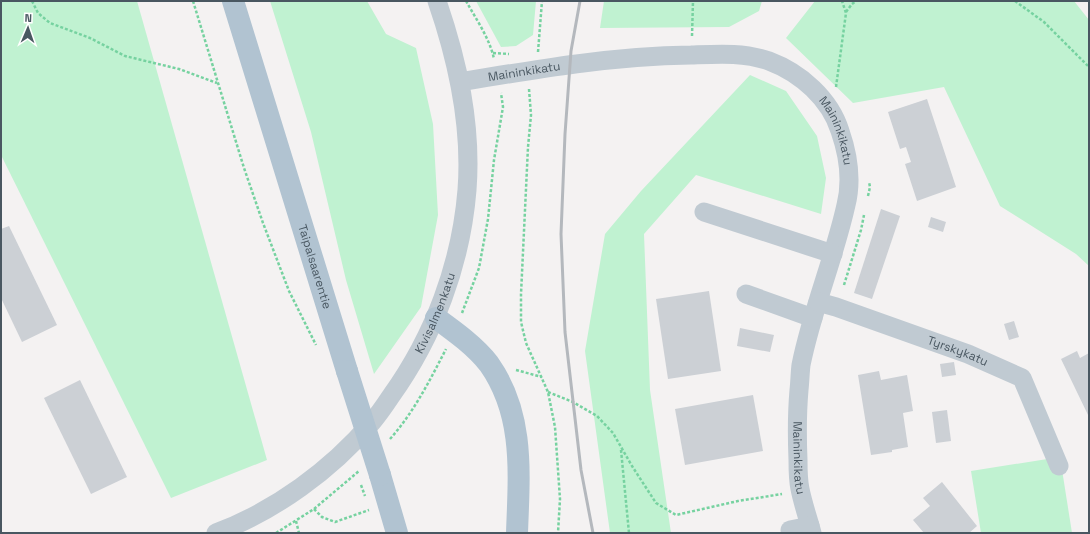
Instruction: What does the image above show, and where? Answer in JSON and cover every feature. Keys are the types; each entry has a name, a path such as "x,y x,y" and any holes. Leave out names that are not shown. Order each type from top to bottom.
{"main road":[{"name":"Taipalsaarentie","path":"233,1 397,533"},
{"path":"436,318 455,331 488,363 502,387 512,412 518,444 519,481 517,533"}],"street":[{"name":"Kivisalmenkatu","path":"216,533 255,516 283,499 341,454 373,422 398,387 421,349 436,318 450,276 461,232 467,190 468,148 466,114 460,82 450,38 437,1"},
{"name":"Maininkikatu","path":"460,82 533,69 587,62 665,55 726,54 748,56 768,61 787,70 806,83 823,99 836,118 843,140 849,174 847,203 801,366 796,428 799,487 811,530"},
{"path":"704,212 833,254"},
{"name":"Tyrskykatu","path":"746,294 816,310 836,307 968,354 1022,378 1056,459"},
{"path":"790,530 811,530"}],"path":[{"path":"32,1 38,13 50,23 90,38 125,56 179,70 217,83"},
{"path":"193,1 217,83 263,223 289,291 318,348"},
{"path":"542,1 538,55 533,69 521,294 521,322 526,343 548,392 555,427 560,498 558,533"},
{"path":"686,37 694,36 693,1"},
{"path":"836,88 846,13 842,1"},
{"path":"846,13 856,1"},
{"path":"1015,1 1044,22 1089,67"},
{"path":"493,53 515,54"},
{"path":"832,83 839,93"},
{"path":"867,201 870,187 868,180"},
{"path":"836,307 850,270 866,209"},
{"path":"548,392 573,402 596,416 613,433 656,503 676,515 771,495 801,493"},
{"path":"621,447 629,533"},
{"path":"314,509 322,517 335,522 369,510"},
{"path":"296,521 299,533"}],"green space":[{"path":"1,1 137,1 267,460 171,498 1,155"},
{"path":"270,1 367,1 386,34 416,48 433,124 438,215 421,307 374,374 346,280 311,132"},
{"path":"476,1 536,1 533,35 516,46 501,47"},
{"path":"604,1 762,1 759,11 729,27 600,28"},
{"path":"815,1 1074,1 1089,20 1089,266 1076,254 1000,206 944,87 853,103 786,38"},
{"path":"750,75 786,91 817,136 826,178 821,214 696,175 644,234 650,390 671,533 610,533 585,351 605,234 641,191"},
{"path":"1060,457 1072,533 981,533 971,471"}],"building":[{"path":"927,99 956,187 917,201 905,164 911,162 906,147 900,149 888,112"},
{"path":"881,209 900,216 872,299 854,293"},
{"path":"931,217 946,222 943,232 928,227"},
{"path":"9,226 57,325 22,342 1,298 1,229"},
{"path":"709,291 721,371 668,379 656,299"},
{"path":"1014,321 1019,337 1009,340 1004,324"},
{"path":"740,328 774,335 770,352 737,346"},
{"path":"1077,351 1080,358 1089,353 1089,417 1061,359"},
{"path":"954,362 956,375 942,377 940,364"},
{"path":"879,371 881,380 907,375 913,411 903,413 908,447 892,450 892,452 871,455 858,375"},
{"path":"80,380 127,477 91,494 44,398"},
{"path":"753,395 763,451 685,465 675,409"},
{"path":"947,410 951,441 936,443 932,412"},
{"path":"942,482 977,526 969,533 924,533 913,520 930,506 923,498"}],"railway":[{"path":"580,1 571,51 565,134 561,234 565,332 581,470 593,533"}]}
